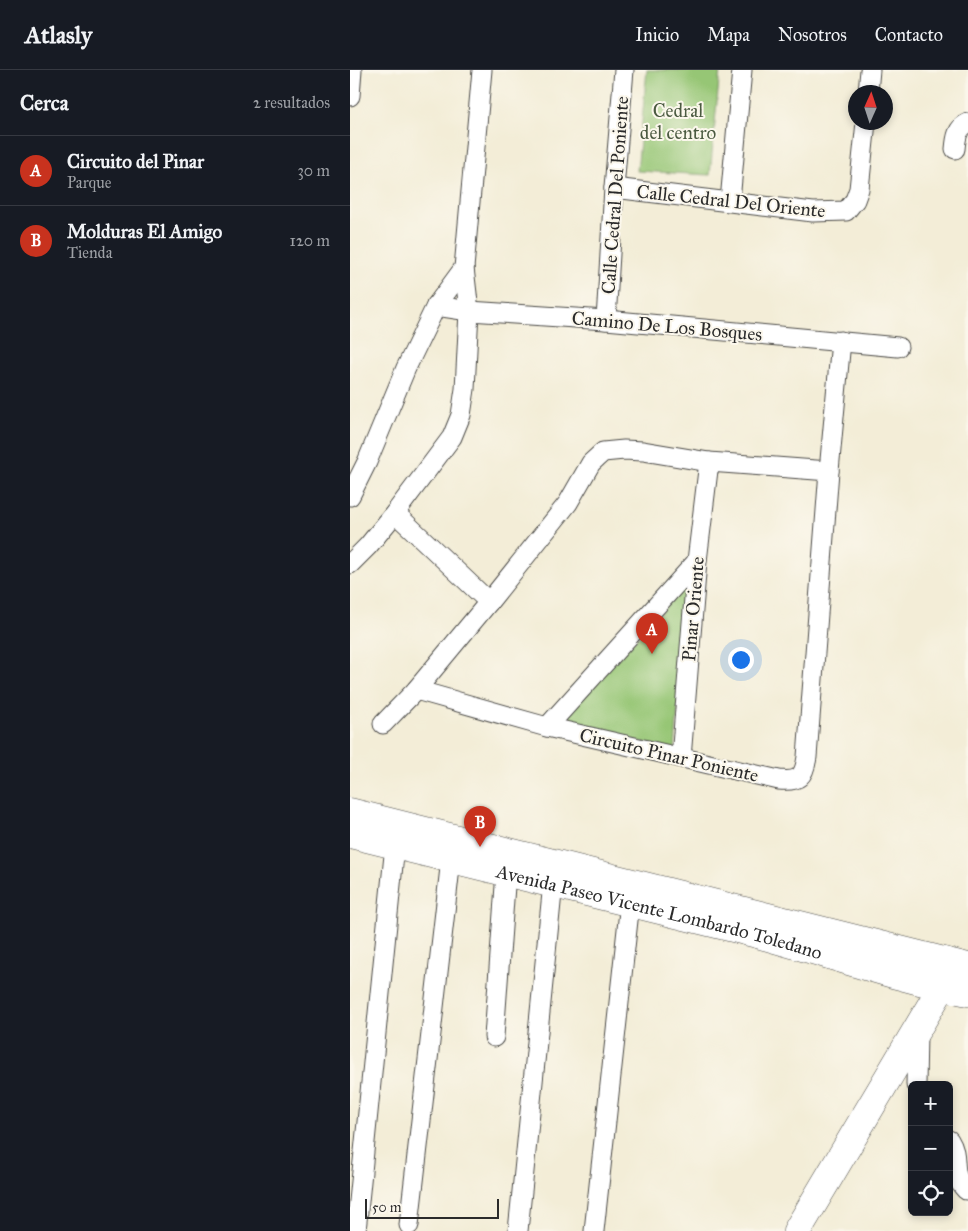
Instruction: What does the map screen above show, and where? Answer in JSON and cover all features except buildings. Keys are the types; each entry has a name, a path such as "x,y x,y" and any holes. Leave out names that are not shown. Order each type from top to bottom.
{"main road":[{"name":"Avenida Paseo Vicente Lombardo Toledano","path":"350,812 968,968"},
{"name":"Avenida Paseo Vicente Lombardo Toledano","path":"350,834 788,942 942,987 968,992"},
{"path":"797,1231 942,987 968,968"}],"street":[{"path":"350,96 352,70"},
{"path":"350,564 368,546 452,437 461,415 465,389 469,310 464,268 482,70"},
{"name":"Calle Cedral Del Poniente","path":"606,320 614,188 624,70"},
{"path":"730,201 742,70"},
{"path":"869,85 870,70"},
{"path":"955,149 956,134 968,123"},
{"name":"Calle Cedral Del Oriente","path":"614,188 813,212 846,211 855,200 859,189 865,130"},
{"path":"350,496 367,462 406,368 436,306 464,268"},
{"name":"Camino De Los Bosques","path":"436,306 898,347"},
{"path":"383,724 416,690 489,602 568,504 591,463 603,452 643,451 709,462 829,471 841,341"},
{"name":"Pinar Oriente","path":"680,758 696,560 709,462"},
{"name":"Circuito Pinar Poniente","path":"416,690 547,727 680,758 779,780 791,781 799,778 803,774 807,757 829,471"},
{"path":"395,512 489,602"},
{"name":"Circuito Pinar Poniente","path":"547,727 696,560"},
{"path":"356,1231 395,845"},
{"path":"409,1225 451,859"},
{"path":"494,1037 506,872"},
{"path":"518,1231 553,883"},
{"path":"594,1231 630,902"},
{"path":"916,1081 917,1029"},
{"path":"953,1149 957,1177 966,1190"}],"green space":[{"name":"Cedral del centro","path":"647,70 720,70 710,175 637,171"},
{"path":"686,585 675,750 559,722"}],"place":[{"name":"Circuito del Pinar","path":"652,654"},
{"name":"Molduras El Amigo","path":"480,847"}]}
